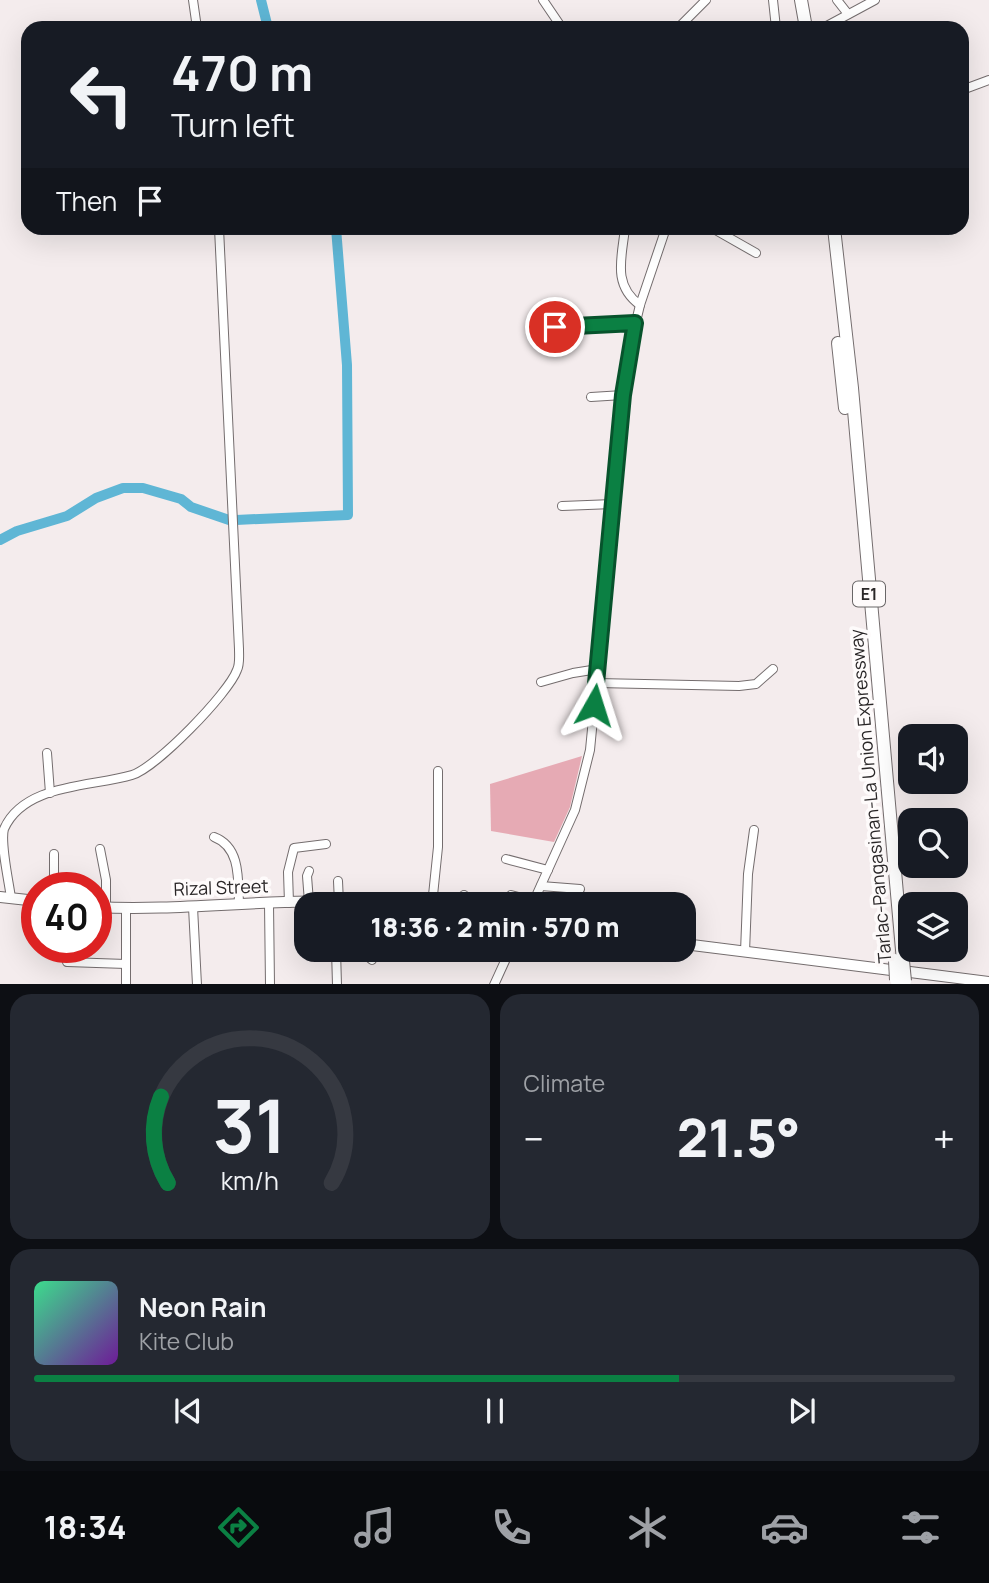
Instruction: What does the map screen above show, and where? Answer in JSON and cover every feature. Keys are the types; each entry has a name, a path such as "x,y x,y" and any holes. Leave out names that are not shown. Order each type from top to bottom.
{"highway":[{"path":"793,0 796,21"},
{"path":"801,0 805,21"},
{"name":"Tarlac-Pangasinan-La Union Expressway","path":"826,235 900,974"},
{"name":"Tarlac-Pangasinan-La Union Expressway","path":"835,235 852,388 900,974"}],"main road":[{"name":"Rizal Street","path":"112,908 294,903"},
{"path":"696,946 900,974 989,982"}],"street":[{"path":"193,0 196,21"},
{"path":"543,0 557,21"},
{"path":"685,21 706,0"},
{"path":"773,0 775,21"},
{"path":"837,0 848,14"},
{"path":"836,21 869,1"},
{"path":"969,87 989,80"},
{"path":"6,898 1,838 16,813 42,795 77,785 132,775 147,769 173,747 207,710 237,671 239,636 219,235"},
{"path":"624,235 621,283 629,296 640,305"},
{"path":"538,892 575,810 586,768 597,683 623,395 635,323 664,235"},
{"path":"724,235 756,253"},
{"path":"555,327 635,323"},
{"path":"590,397 623,395"},
{"path":"562,506 613,504"},
{"path":"541,682 598,669"},
{"path":"597,683 739,686 756,684 773,669"},
{"path":"47,752 50,793"},
{"path":"434,892 439,847 439,771"},
{"path":"745,952 748,874 754,830"},
{"path":"214,836 227,842 231,849 238,877 239,905"},
{"path":"289,903 288,873 294,848 326,845"},
{"path":"100,849 104,872"},
{"path":"54,854 54,872"},
{"path":"506,859 548,870"},
{"path":"308,892 309,871"},
{"path":"338,881 338,892"},
{"path":"541,886 580,890"},
{"path":"269,904 270,984"},
{"path":"193,907 197,984"},
{"path":"126,909 126,984"},
{"path":"337,962 337,984"},
{"path":"494,984 505,962"},
{"path":"96,963 126,964"}],"shaded area":[{"path":"582,756 570,807 554,842 491,831 490,784"}],"waterway":[{"path":"261,0 266,21"},
{"path":"236,520 348,515 347,365 337,235"},
{"path":"0,540 17,531 67,516 96,498 123,488 143,488 181,499 191,507 229,520"}],"route":[{"path":"555,327 635,323 623,395 594,705"}]}
